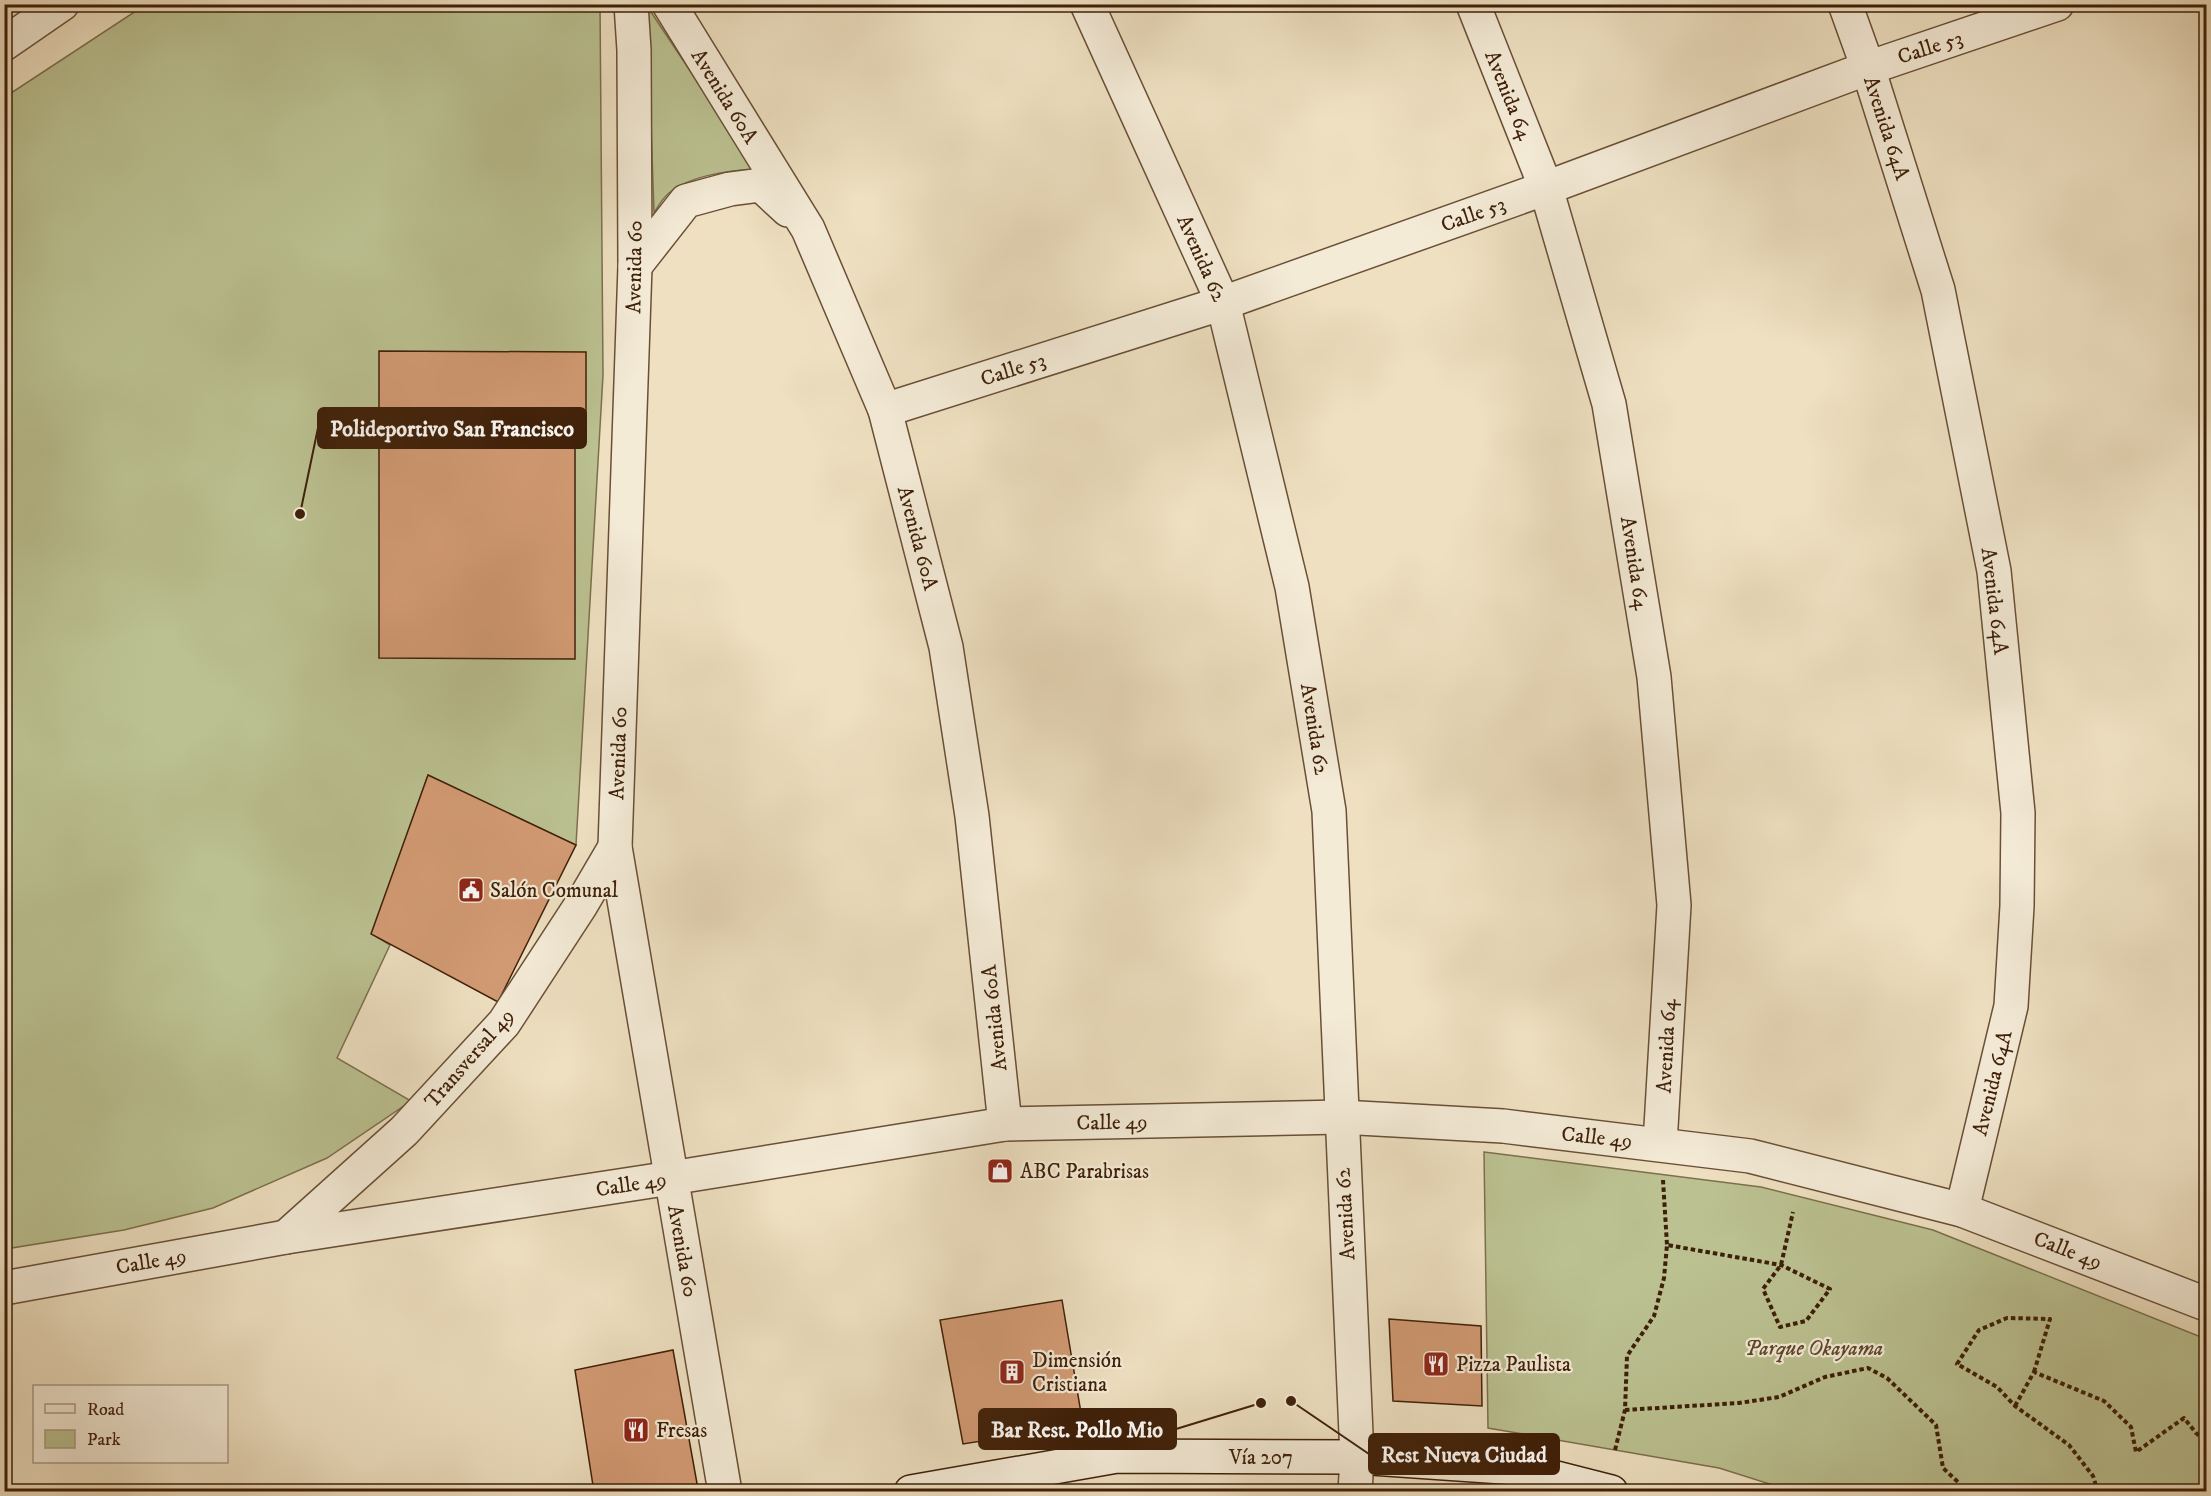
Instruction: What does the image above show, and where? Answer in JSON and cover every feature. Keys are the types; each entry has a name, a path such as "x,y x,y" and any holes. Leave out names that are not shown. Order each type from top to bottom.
{"street":[{"path":"4,44 62,4"},
{"name":"Avenida 60","path":"631,4 634,50 635,266 615,846 725,1491"},
{"name":"Avenida 60A","path":"669,4 808,229 885,410 946,647 972,816 1005,1124"},
{"name":"Avenida 62","path":"1087,4 1223,303 1292,587 1329,811 1357,1457 1355,1491"},
{"name":"Avenida 64","path":"1473,4 1546,188 1609,404 1654,677 1674,905 1660,1144"},
{"name":"Avenida 64A","path":"1845,4 1868,68 1938,290 1994,571 2018,813 2017,906 2011,1006 1962,1210"},
{"name":"Calle 53","path":"885,410 1223,303 1546,188 1868,68 2057,4"},
{"path":"635,266 686,201 730,189 761,184 808,229"},
{"name":"Transversal 49","path":"285,1237 404,1131 504,1023 581,905 615,846"},
{"name":"Calle 49","path":"4,1288 285,1237 1005,1124 1341,1117 1503,1126 1750,1156 1962,1210 2206,1304"},
{"name":"Vía 207","path":"911,1491 1117,1456 1357,1457 1517,1468 1611,1491"}],"path":[{"path":"1615,1450 1625,1410 1627,1356 1654,1316 1664,1278 1667,1245 1660,1144"},
{"path":"1667,1245 1781,1265 1830,1289 1806,1321 1780,1327 1763,1289 1781,1265 1793,1212"},
{"path":"2015,1406 2034,1372 2050,1319 2007,1318 1979,1330 1957,1364 1997,1386 2015,1406 2069,1445 2093,1476 2098,1491"},
{"path":"1625,1410 1739,1404 1779,1397 1825,1377 1868,1368 1887,1378 1936,1425 1943,1468 1959,1483 1960,1491"},
{"path":"2034,1372 2104,1401 2131,1427 2136,1452 2184,1418 2206,1441"}],"green space":[{"path":"145,5 600,5 603,375 576,845 428,775 372,934 390,945 337,1058 411,1101 327,1158 213,1208 124,1230 5,1249 5,97"},
{"path":"647,6 756,170 721,173 683,184 665,197 654,213"},
{"name":"Parque Okayama","path":"1484,1152 1761,1187 1933,1230 2206,1339 2206,1491 1792,1491 1719,1468 1488,1428"}],"building":[{"path":"379,351 586,352 586,435 575,435 575,659 379,658"},
{"name":"Salón Comunal","path":"428,775 576,845 498,1002 371,934"},
{"name":"Dimensión Cristiana","path":"1062,1300 1083,1425 963,1444 940,1320"},
{"name":"Pizza Paulista","path":"1389,1319 1481,1326 1482,1406 1393,1401"},
{"name":"Fresas","path":"673,1350 698,1489 684,1492 594,1492 575,1370"}],"place":[{"name":"Polideportivo San Francisco","path":"300,514"},
{"name":"Salón Comunal","path":"471,890"},
{"name":"ABC Parabrisas","path":"1000,1171"},
{"name":"Pizza Paulista","path":"1436,1364"},
{"name":"Dimensión Cristiana","path":"1012,1372"},
{"name":"Rest Nueva Ciudad","path":"1291,1401"},
{"name":"Bar Rest. Pollo Mio","path":"1261,1403"},
{"name":"Fresas","path":"636,1430"}]}
